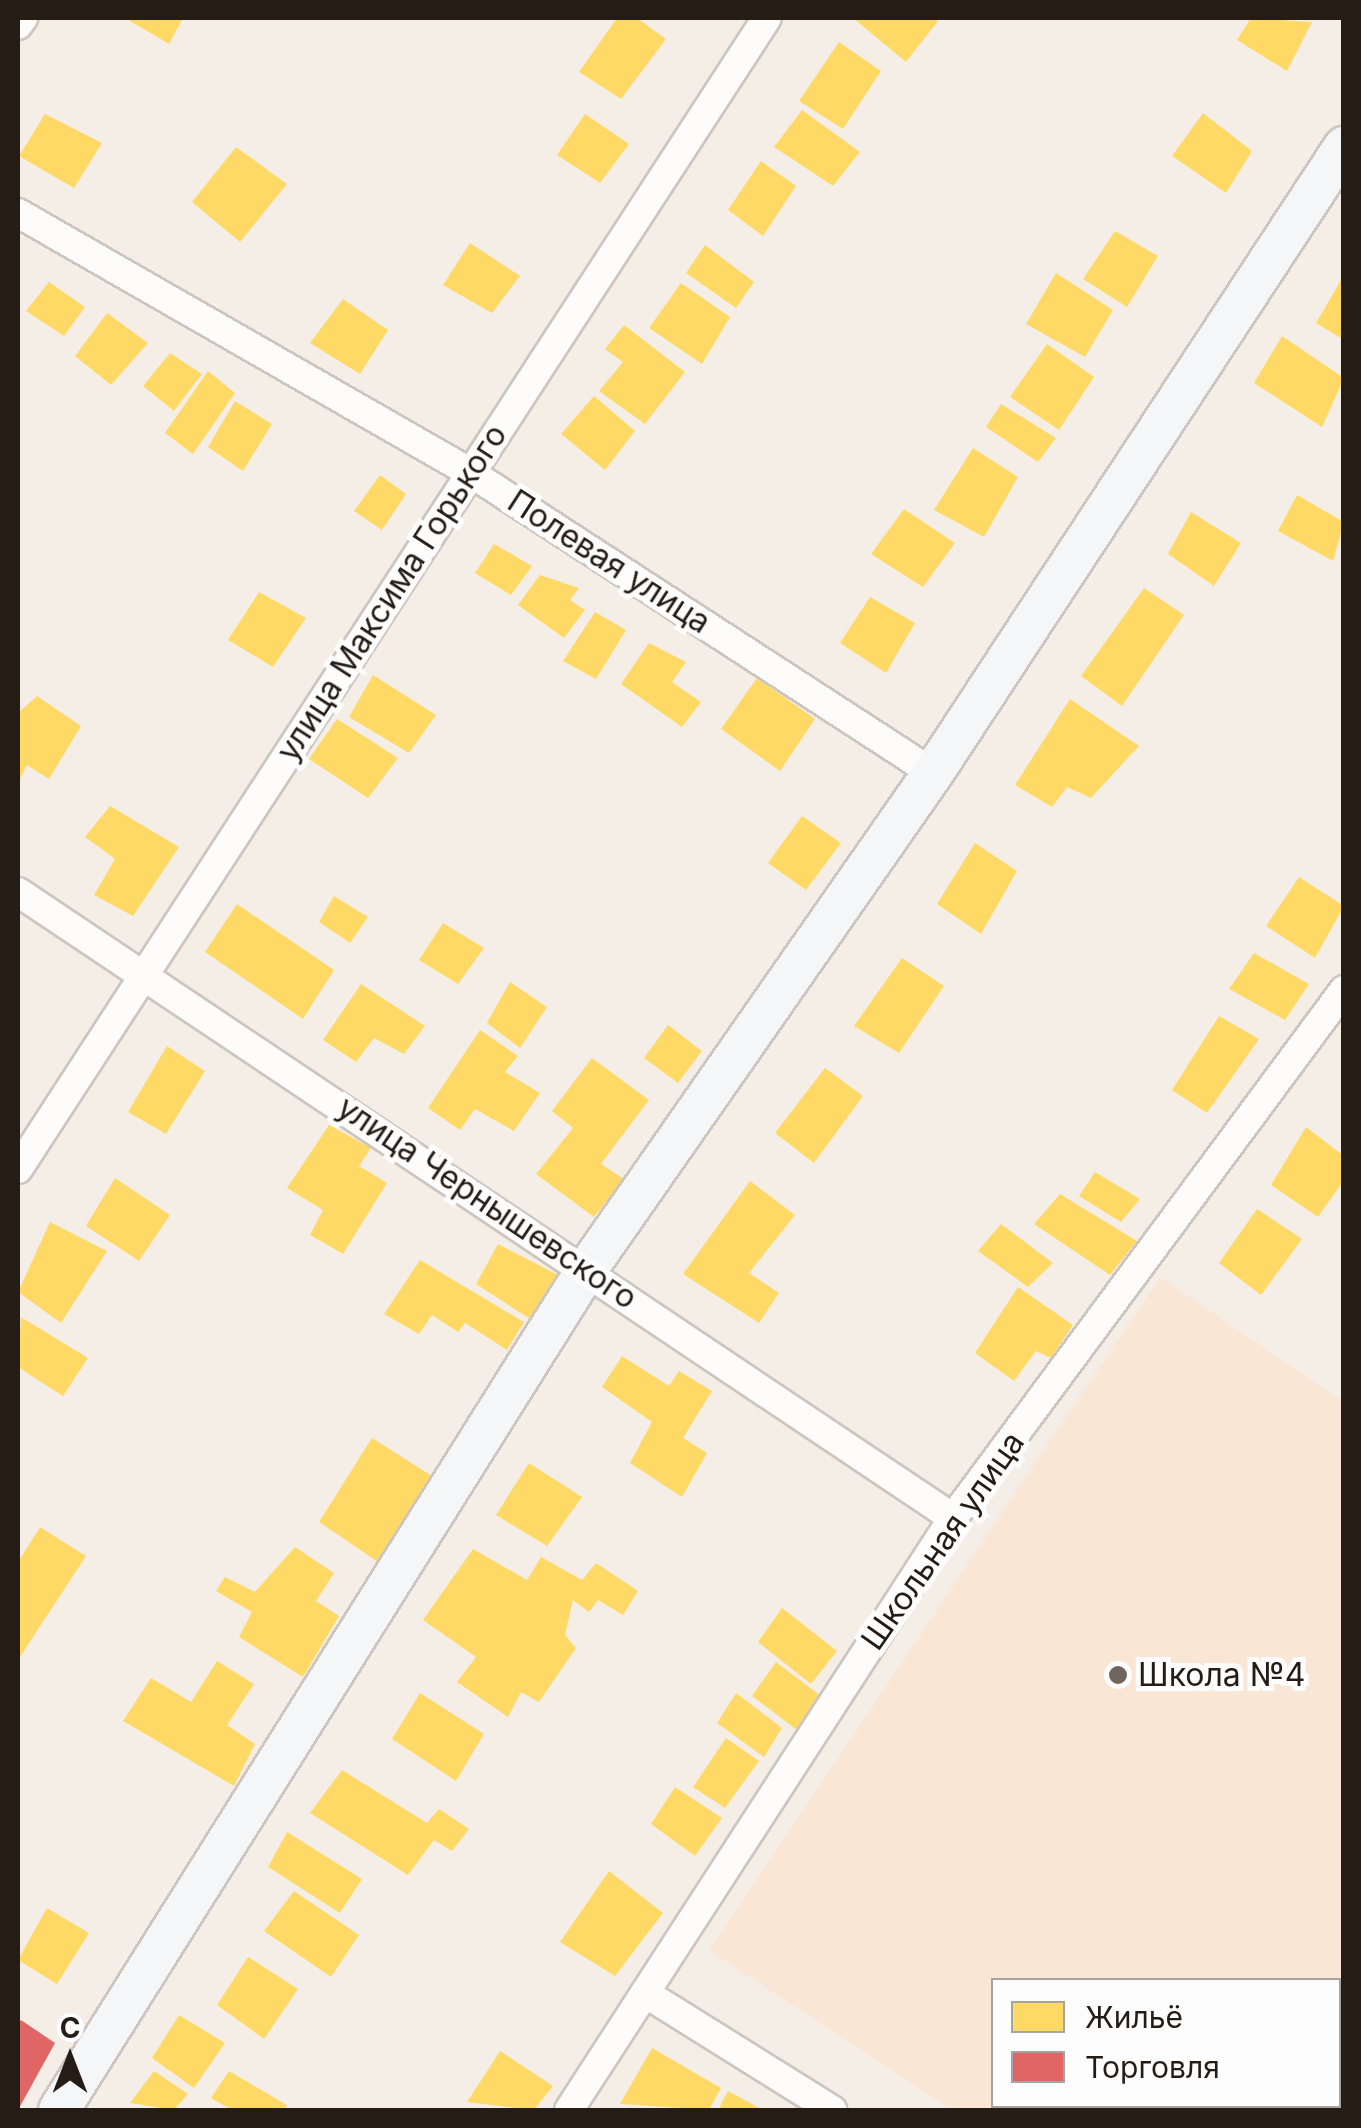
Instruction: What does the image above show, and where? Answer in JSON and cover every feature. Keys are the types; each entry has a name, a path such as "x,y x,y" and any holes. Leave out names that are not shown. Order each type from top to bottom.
{"street":[{"path":"18,25 23,18"},
{"name":"улица Максима Горького","path":"18,1169 768,18"},
{"path":"59,2110 587,1269 933,772 1344,147"},
{"name":"Полевая улица","path":"18,213 471,472 933,772"},
{"name":"улица Чернышевского","path":"18,892 145,973 954,1518"},
{"name":"Школьная улица","path":"569,2110 954,1518 1344,990"},
{"path":"645,1993 832,2110"}],"shaded area":[{"name":"Школа №4","path":"1160,1277 1343,1401 1343,2110 951,2110 709,1950"}],"building: Жильё":[{"path":"125,18 183,18 169,44"},
{"path":"617,18 637,18 666,39 621,99 579,72"},
{"path":"853,18 933,18 938,21 906,62"},
{"path":"1251,18 1312,22 1287,71 1237,40"},
{"path":"839,42 881,71 843,129 799,101"},
{"path":"802,110 860,152 833,186 774,147"},
{"path":"1203,113 1252,151 1226,193 1172,156"},
{"path":"45,114 102,143 74,188 19,156"},
{"path":"585,114 629,144 600,183 557,155"},
{"path":"236,147 287,184 240,242 192,202"},
{"path":"761,161 796,186 763,236 728,210"},
{"path":"1115,231 1158,256 1127,307 1083,279"},
{"path":"470,243 520,276 492,313 443,285"},
{"path":"705,245 754,282 736,308 686,273"},
{"path":"1056,273 1113,310 1085,357 1026,324"},
{"path":"1344,275 1344,340 1316,323"},
{"path":"49,282 85,307 64,336 26,311"},
{"path":"681,283 730,317 702,364 649,328"},
{"path":"343,299 388,330 360,374 310,343"},
{"path":"107,313 148,343 111,385 75,356"},
{"path":"624,325 685,372 645,424 599,391 623,362 605,349"},
{"path":"1282,336 1344,378 1322,427 1254,383"},
{"path":"1047,344 1094,377 1059,430 1010,397"},
{"path":"170,353 202,374 174,411 143,386"},
{"path":"208,371 235,393 193,454 165,433"},
{"path":"594,396 635,431 605,470 561,434"},
{"path":"235,401 272,424 243,471 208,447"},
{"path":"1001,404 1056,438 1038,462 986,427"},
{"path":"973,448 1018,477 984,537 934,510"},
{"path":"380,475 406,494 382,530 354,511"},
{"path":"1297,495 1344,522 1333,561 1278,531"},
{"path":"904,509 955,543 923,587 871,554"},
{"path":"1191,512 1241,543 1214,586 1168,554"},
{"path":"494,544 532,566 511,595 475,573"},
{"path":"540,575 579,588 570,600 585,610 564,638 518,605"},
{"path":"1144,588 1184,615 1122,706 1081,676"},
{"path":"259,592 306,618 273,667 228,640"},
{"path":"870,597 915,623 886,673 840,643"},
{"path":"595,612 626,630 596,679 563,661"},
{"path":"649,643 686,662 672,682 701,702 682,727 621,684"},
{"path":"373,675 436,715 409,753 349,717"},
{"path":"757,678 815,719 780,771 721,729"},
{"path":"37,696 81,726 49,779 27,765 18,783 18,713"},
{"path":"1070,699 1139,746 1091,798 1067,787 1052,807 1015,785"},
{"path":"337,719 398,758 368,798 309,759"},
{"path":"110,806 179,847 133,916 94,895 115,859 85,837"},
{"path":"802,816 841,843 806,890 768,863"},
{"path":"975,843 1017,871 981,934 937,904"},
{"path":"1299,877 1344,906 1315,958 1266,926"},
{"path":"334,896 368,917 350,943 319,922"},
{"path":"237,904 334,970 303,1019 205,952"},
{"path":"443,923 484,948 458,984 419,960"},
{"path":"1254,953 1309,984 1285,1020 1229,989"},
{"path":"902,958 944,986 899,1053 854,1026"},
{"path":"510,982 547,1007 520,1048 487,1023"},
{"path":"361,984 425,1026 404,1054 374,1038 356,1062 323,1040"},
{"path":"1219,1016 1259,1039 1207,1113 1172,1090"},
{"path":"668,1025 702,1051 678,1083 644,1058"},
{"path":"480,1030 518,1056 505,1072 540,1093 514,1131 475,1109 460,1130 428,1108"},
{"path":"167,1046 205,1071 166,1134 128,1112"},
{"path":"592,1058 649,1100 601,1164 624,1179 594,1217 536,1174 573,1128 552,1111"},
{"path":"825,1068 863,1096 814,1163 775,1133"},
{"path":"329,1125 371,1148 359,1166 387,1183 343,1254 310,1235 323,1210 287,1188"},
{"path":"1306,1127 1344,1156 1344,1180 1318,1217 1271,1185"},
{"path":"1095,1172 1140,1199 1121,1222 1079,1196"},
{"path":"115,1178 170,1215 139,1261 86,1226"},
{"path":"750,1181 795,1215 749,1273 779,1293 759,1323 683,1274"},
{"path":"1060,1194 1137,1241 1110,1275 1034,1224"},
{"path":"1257,1209 1302,1239 1261,1295 1219,1263"},
{"path":"50,1222 107,1251 61,1323 18,1292"},
{"path":"1001,1224 1053,1263 1028,1287 978,1251"},
{"path":"498,1244 558,1275 530,1319 476,1284"},
{"path":"420,1260 524,1322 507,1350 465,1323 458,1332 432,1315 419,1334 384,1314"},
{"path":"1018,1287 1073,1325 1051,1358 1036,1351 1014,1381 975,1353"},
{"path":"21,1317 88,1358 63,1396 18,1367"},
{"path":"622,1356 669,1386 679,1371 712,1391 683,1438 707,1453 682,1497 630,1463 652,1422 602,1387"},
{"path":"372,1438 432,1476 378,1562 319,1522"},
{"path":"529,1463 582,1497 547,1546 496,1515"},
{"path":"40,1527 86,1556 18,1660 18,1562"},
{"path":"295,1547 334,1573 316,1601 339,1616 303,1677 239,1637 252,1612 216,1591 225,1577 255,1592"},
{"path":"473,1549 527,1580 541,1557 582,1580 596,1563 638,1591 623,1615 598,1600 589,1612 573,1600 565,1635 576,1648 539,1702 521,1692 508,1717 457,1682 476,1657 423,1620"},
{"path":"782,1608 837,1651 811,1684 758,1642"},
{"path":"217,1661 254,1684 227,1725 255,1744 234,1786 123,1721 151,1678 191,1702"},
{"path":"776,1662 821,1696 797,1730 752,1696"},
{"path":"420,1693 484,1734 456,1781 392,1739"},
{"path":"736,1693 782,1728 764,1757 717,1723"},
{"path":"726,1738 759,1761 725,1808 693,1787"},
{"path":"342,1770 427,1823 439,1809 469,1829 452,1851 434,1840 408,1875 310,1813"},
{"path":"675,1787 722,1818 695,1856 651,1824"},
{"path":"287,1832 362,1879 340,1913 268,1867"},
{"path":"609,1871 663,1913 615,1976 560,1942"},
{"path":"294,1891 359,1935 331,1977 264,1931"},
{"path":"47,1908 89,1933 57,1984 18,1960"},
{"path":"248,1957 298,1989 264,2039 217,2005"},
{"path":"179,2015 225,2043 194,2088 152,2058"},
{"path":"652,2048 721,2088 709,2110 620,2104"},
{"path":"500,2051 553,2086 534,2110 467,2102"},
{"path":"154,2071 188,2094 174,2110 130,2103"},
{"path":"229,2071 287,2105 284,2110 232,2110 211,2098"},
{"path":"728,2091 763,2110 718,2110"}],"building: Торговля":[{"path":"21,2020 55,2043 18,2110 18,2025"}],"place":[{"name":"Школа №4","path":"1118,1675"}]}
